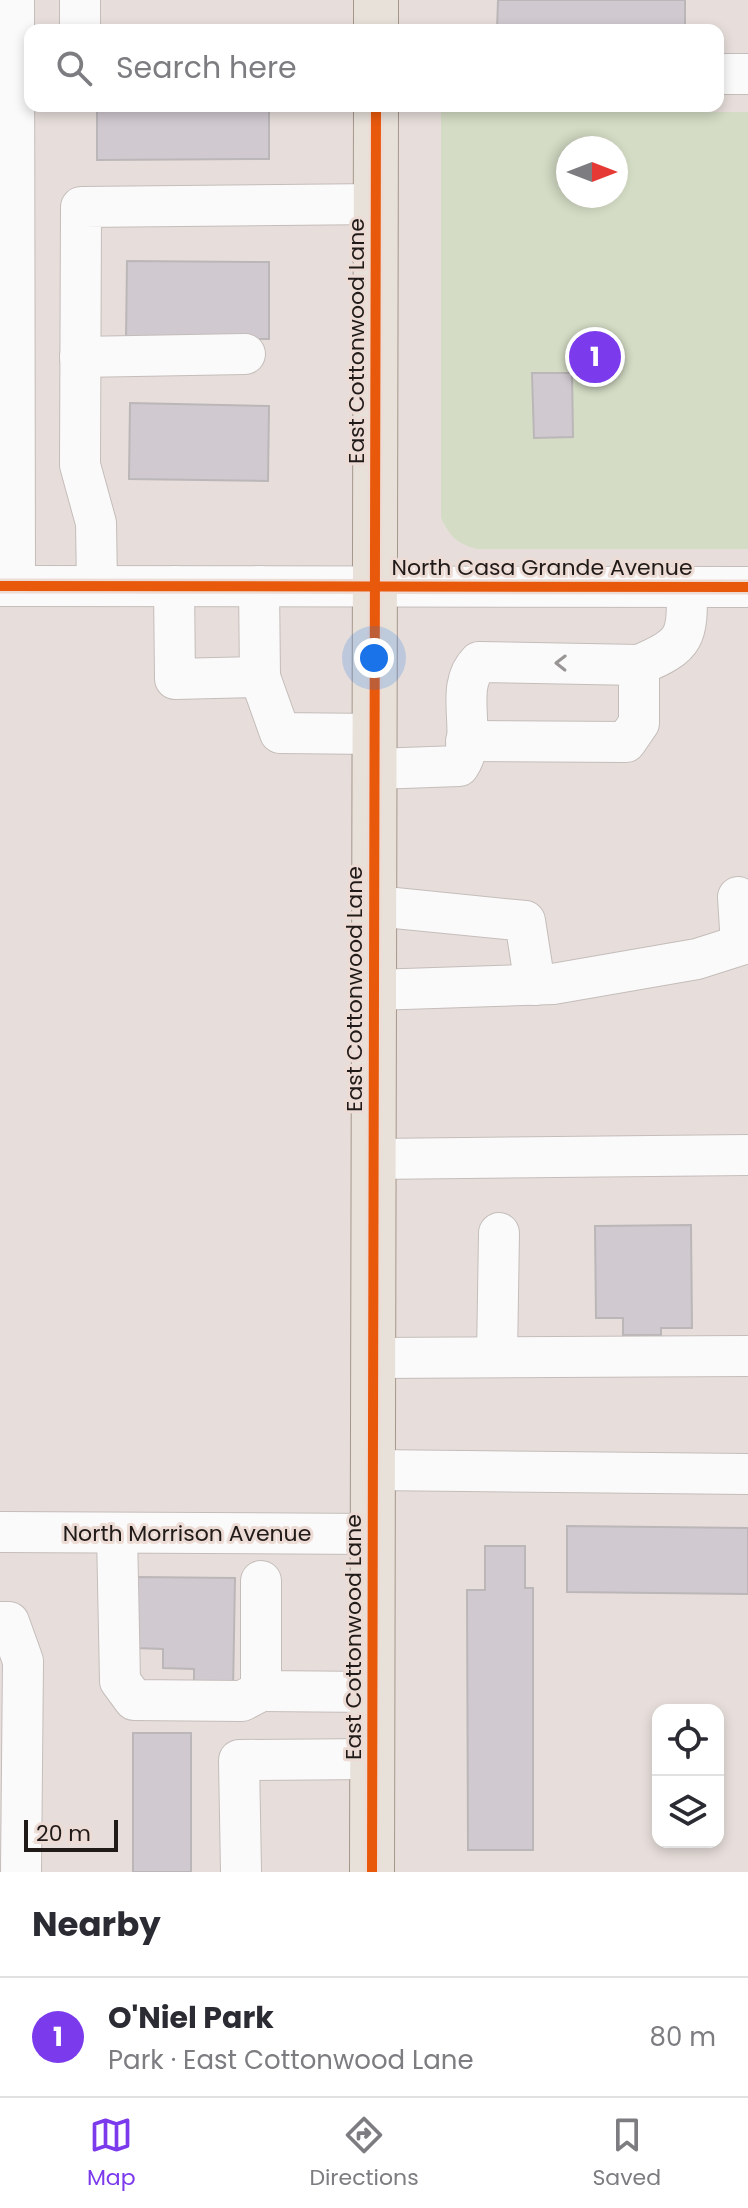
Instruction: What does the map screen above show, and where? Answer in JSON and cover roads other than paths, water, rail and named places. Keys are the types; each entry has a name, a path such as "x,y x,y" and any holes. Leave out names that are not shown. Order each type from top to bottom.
{"main road":[{"path":"376,0 376,24"},
{"name":"East Cottonwood Lane","path":"372,1872 376,112"}],"street":[{"path":"7,586 7,374 14,0"},
{"path":"80,0 80,24"},
{"path":"724,74 748,74"},
{"path":"97,586 96,523 80,465 81,207 377,204"},
{"path":"80,357 245,354"},
{"name":"North Casa Grande Avenue","path":"7,586 748,587"},
{"path":"174,586 175,679 260,677"},
{"path":"259,586 260,677 280,733 459,766 464,758 466,741 467,684 471,670 479,662 639,665 675,645 687,630 687,587"},
{"path":"466,741 626,742 639,723 639,665"},
{"path":"374,990 535,985 697,959 741,945 738,897"},
{"path":"375,906 525,921 535,985"},
{"path":"374,1159 748,1155"},
{"path":"497,1357 499,1233"},
{"path":"374,1358 748,1356"},
{"path":"373,1470 748,1474"},
{"name":"North Morrison Avenue","path":"0,1532 373,1534"},
{"path":"117,1533 120,1681 134,1700 242,1701 261,1691 373,1692"},
{"path":"261,1581 261,1691"},
{"path":"0,1622 9,1622 23,1661 21,1872"},
{"path":"241,1872 239,1760 373,1759"}],"place":[{"name":"O'Niel Park","path":"595,357"}]}
